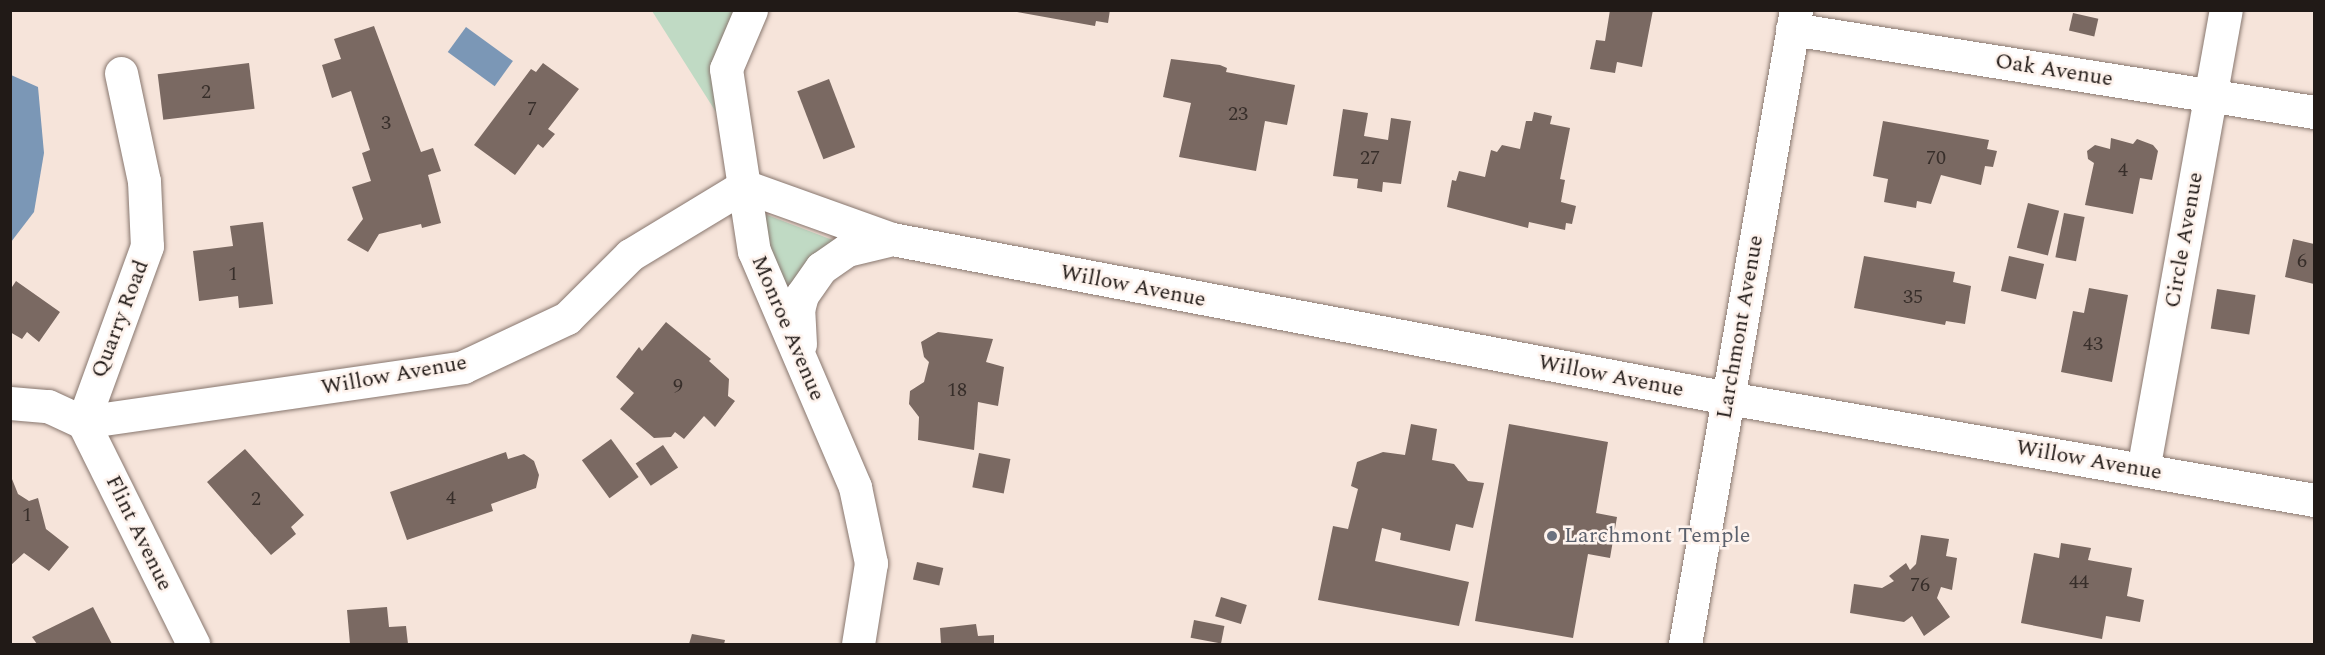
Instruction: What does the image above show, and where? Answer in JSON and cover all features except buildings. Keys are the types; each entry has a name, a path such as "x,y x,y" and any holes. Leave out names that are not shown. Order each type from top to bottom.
{"street":[{"name":"Monroe Avenue","path":"751,10 726,69 754,251 855,487 866,527 871,563 858,645"},
{"name":"Circle Avenue","path":"2143,470 2226,10"},
{"name":"Oak Avenue","path":"1794,20 2314,112"},
{"name":"Larchmont Avenue","path":"1685,645 1794,20"},
{"name":"Quarry Road","path":"82,422 147,246 144,180 121,73"},
{"name":"Willow Avenue","path":"82,422 463,367 567,318 630,255 744,186 892,239 1728,398 2314,500"},
{"path":"801,357 798,310 810,281 847,250 892,239"},
{"path":"10,403 48,406 82,422"},
{"name":"Flint Avenue","path":"82,422 193,645"}],"green space":[{"path":"652,11 746,11 733,139"},
{"path":"757,211 838,242 793,303 768,255"}],"water":[{"path":"466,27 513,61 495,86 448,52"},
{"path":"11,75 38,87 44,153 34,212 11,242"}],"place":[{"name":"Larchmont Temple","path":"1552,536"}]}
